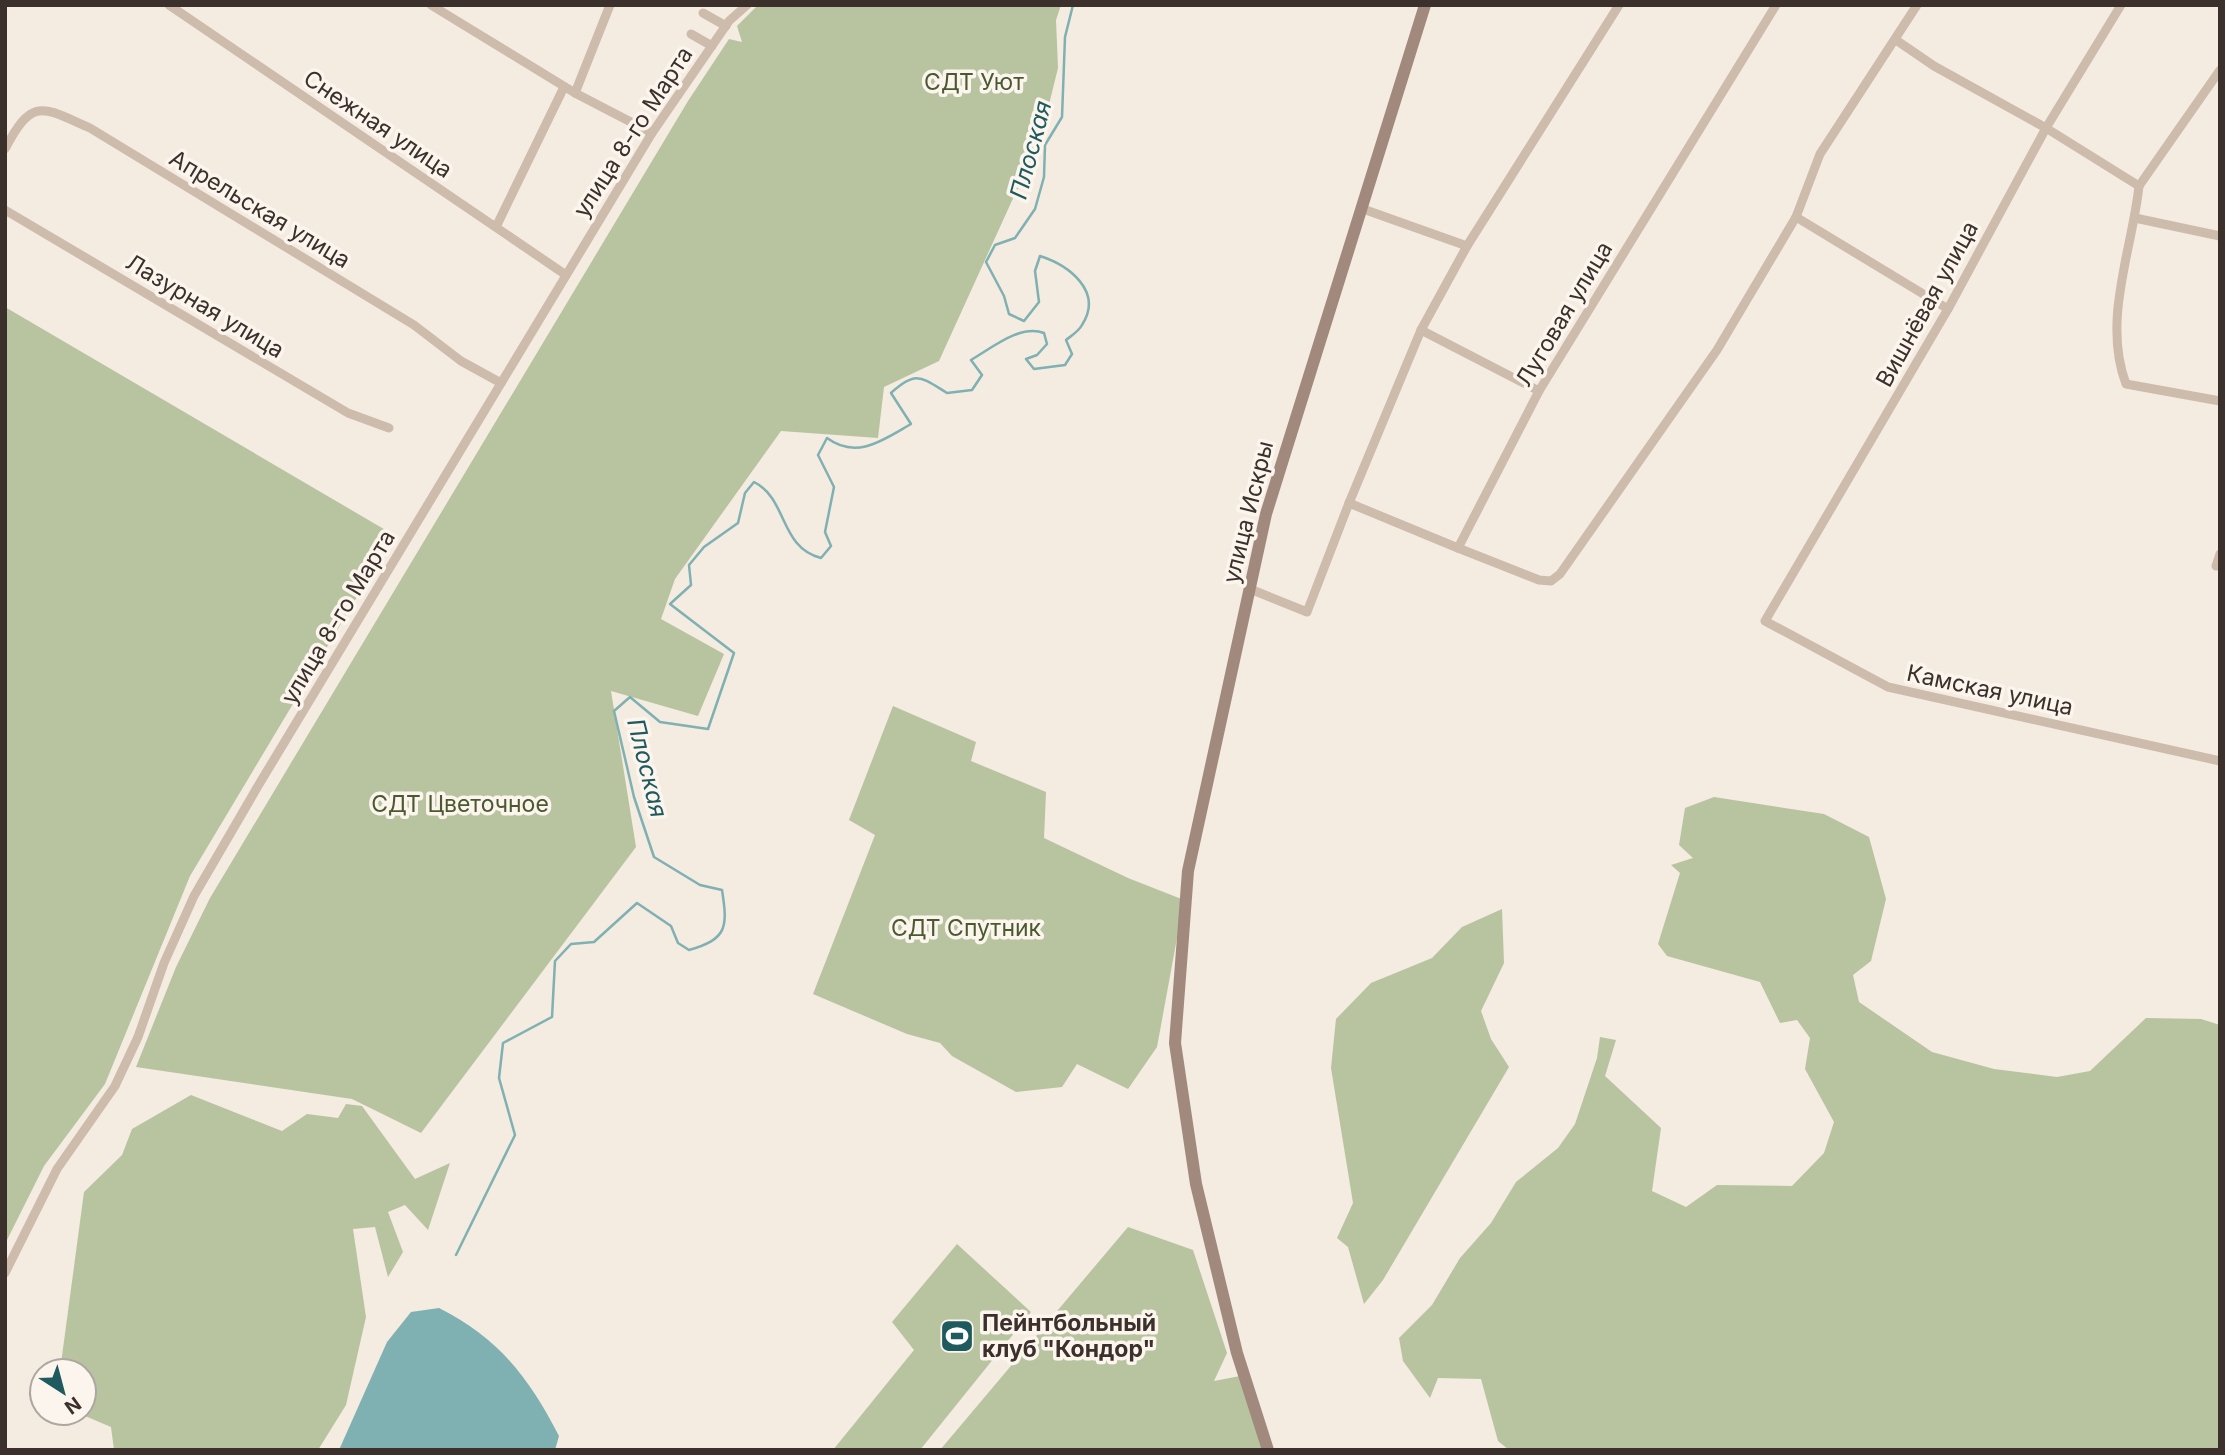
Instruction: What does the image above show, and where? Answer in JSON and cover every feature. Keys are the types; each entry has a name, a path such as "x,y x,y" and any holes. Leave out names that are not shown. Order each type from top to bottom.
{"main road":[{"name":"улица Искры","path":"1268,1450 1237,1353 1199,1194 1175,1043 1188,871 1266,514 1301,393 1363,209 1425,5"}],"street":[{"name":"Снежная улица","path":"169,5 566,275"},
{"path":"431,5 564,87 652,133"},
{"path":"575,93 610,5"},
{"name":"улица 8-го Марта","path":"5,1273 57,1169 115,1086 138,1037 164,962 194,896 652,133 726,26 747,5"},
{"path":"1250,589 1307,612 1421,330 1467,246 1619,5"},
{"name":"Луговая улица","path":"1458,548 1539,391 1776,5"},
{"path":"1349,503 1539,580 1551,581 1560,574 1717,350 1796,217 1820,154 1855,95 1896,40 1917,5"},
{"name":"Вишнёвая улица","path":"1765,621 1948,309 2046,128 2121,5"},
{"path":"703,13 726,26"},
{"path":"691,34 712,46"},
{"path":"1896,40 1934,66 2046,128 2139,186"},
{"path":"2220,70 2139,186 2119,296 2116,332 2118,364 2126,384 2220,401"},
{"path":"496,227 564,87"},
{"name":"Апрельская улица","path":"5,149 18,125 31,112 47,109 90,128 414,325 461,360 501,383"},
{"name":"Лазурная улица","path":"5,209 348,413 389,428"},
{"path":"1363,209 1467,246"},
{"path":"1796,217 1948,309"},
{"path":"2135,218 2220,236"},
{"path":"1421,330 1539,391"},
{"path":"2218,566 2220,554"},
{"name":"Камская улица","path":"1765,621 1888,687 2220,761"}],"green space":[{"name":"СДТ Цветочное","path":"758,5 1061,5 1056,20 1058,68 1036,157 1015,194 939,361 884,387 878,438 781,431 675,579 661,619 724,654 698,716 611,691 636,847 421,1133 352,1099 136,1067 176,967 210,898 688,101 729,39 742,42 737,26"},
{"path":"5,307 394,535 190,876 105,1084 44,1166 5,1244"},
{"name":"СДТ Спутник","path":"893,706 976,742 971,761 1046,792 1044,838 1128,878 1184,900 1157,1047 1128,1089 1077,1064 1062,1087 1016,1092 952,1056 940,1043 907,1034 813,994 875,835 849,820"},
{"path":"1714,797 1824,814 1869,837 1886,899 1871,961 1853,975 1859,1002 1932,1052 1994,1069 2057,1077 2090,1071 2146,1018 2201,1019 2220,1025 2220,1450 1509,1450 1498,1441 1481,1379 1438,1378 1430,1398 1403,1361 1399,1338 1432,1305 1460,1258 1491,1223 1516,1182 1558,1148 1575,1124 1597,1058 1600,1037 1616,1040 1605,1076 1661,1128 1652,1191 1686,1207 1717,1185 1792,1186 1824,1153 1834,1122 1805,1069 1810,1038 1797,1020 1780,1023 1760,982 1667,956 1658,944 1680,873 1671,865 1693,858 1679,845 1685,808"},
{"path":"1502,909 1504,963 1481,1011 1491,1039 1509,1067 1383,1280 1364,1304 1348,1247 1337,1238 1353,1203 1331,1068 1336,1019 1371,983 1432,958 1462,927"},
{"path":"191,1095 282,1131 307,1114 338,1118 346,1104 362,1106 415,1179 450,1163 428,1230 405,1205 388,1212 403,1252 388,1277 375,1227 353,1229 366,1317 346,1405 318,1450 114,1450 111,1427 98,1421 98,1357 62,1357 84,1192 122,1155 132,1129"},
{"path":"1128,1227 1193,1250 1227,1353 1214,1381 1240,1376 1263,1450 940,1450"},
{"name":"Пейнтбольный клуб \"Кондор\"","path":"957,1244 1031,1312 920,1450 833,1450 914,1350 892,1322"}],"water":[{"path":"439,1308 479,1332 524,1378 559,1436 555,1450 339,1450 387,1342 411,1312"}],"waterway":[{"name":"Плоская","path":"456,1255 515,1135 499,1078 503,1043 552,1017 555,961 571,944 594,942 637,903 671,926 678,943 689,950 711,941 722,930 725,914 722,890 700,885 654,857 634,797 614,711 630,697 660,722 708,729 734,653 670,604 691,585 689,565 704,547 738,523 745,493 754,482 773,499 790,534 798,544 807,552 821,558 831,546 825,532 834,487 818,455 827,438 838,444 859,447 890,436 911,424 891,393 907,381 919,378 947,393 972,390 982,375 971,360 1016,334 1035,331 1044,333 1047,344 1037,355 1026,359 1034,369 1065,365 1072,354 1066,340 1081,327 1088,313 1089,301 1080,281 1061,266 1040,256 1035,271 1039,302 1024,321 1009,314 1004,296 986,262 995,245 1015,238 1035,209 1044,177 1045,145 1062,117 1065,37 1073,5"}],"place":[{"name":"Пейнтбольный клуб \"Кондор\"","path":"957,1336"}],"park label":[{"name":"СДТ Уют","path":"974,82"}]}
